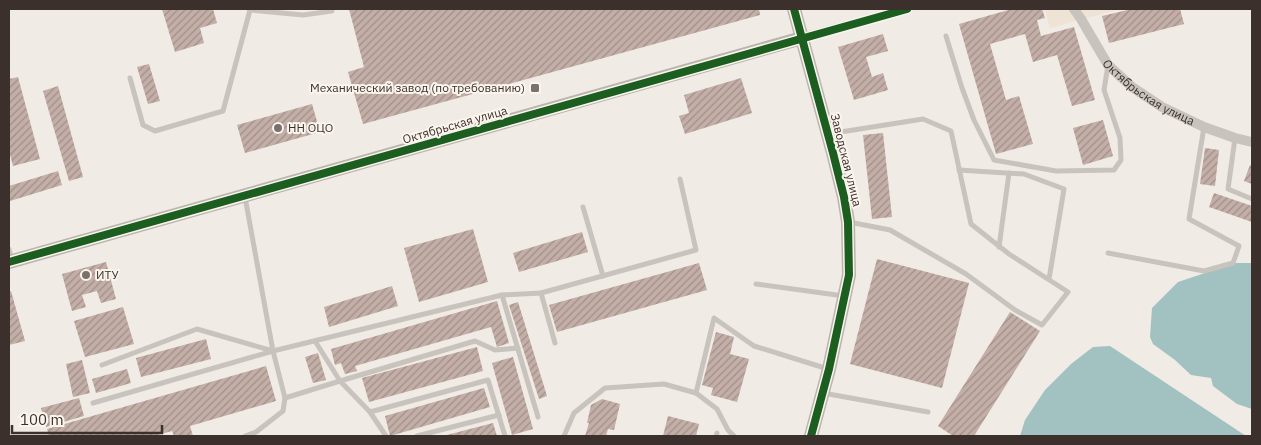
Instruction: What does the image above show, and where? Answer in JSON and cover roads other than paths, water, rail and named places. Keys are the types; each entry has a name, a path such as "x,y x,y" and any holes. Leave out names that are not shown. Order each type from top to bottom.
{"street":[{"name":"Заводская улица","path":"794,9 844,197 848,222 849,275 829,369 812,436"},
{"name":"Октябрьская улица","path":"10,258 245,196 907,9"},
{"name":"Октябрьская улица","path":"1074,9 1108,65 1132,87 1162,108 1204,127 1252,142"}],"lane":[{"path":"130,78 143,125 155,132 223,112 250,10 303,15 332,11"},
{"path":"946,36 974,120 994,160 1021,165 1056,171 1114,170 1121,160 1121,146 1104,90 1108,65"},
{"path":"828,134 923,119 951,131 971,224 999,247 1068,292 1042,325 1015,310 966,274 890,230 848,222"},
{"path":"1108,253 1204,271 1233,263 1239,246 1189,219 1204,127"},
{"path":"1235,138 1228,189 1252,199"},
{"path":"959,170 1024,174 1064,189 1049,280"},
{"path":"999,247 1009,173"},
{"path":"93,403 273,351 502,295 540,293 696,250 680,179"},
{"path":"245,196 273,351 285,398 283,411 256,432 245,436"},
{"path":"583,207 603,276"},
{"path":"756,284 844,296"},
{"path":"540,293 555,343"},
{"path":"502,295 538,417"},
{"path":"696,393 714,318 754,346 829,369"},
{"path":"102,365 197,329 273,351"},
{"path":"315,341 340,381 370,412 386,436"},
{"path":"285,398 475,341 495,350 518,348"},
{"path":"370,412 488,380 505,436"},
{"path":"564,436 574,413 605,388 664,384 696,393 717,409 728,430 734,436"},
{"path":"823,393 928,412"},
{"path":"417,436 499,415"}],"water":[{"path":"1235,263 1252,263 1252,409 1237,404 1213,386 1211,378 1191,375 1175,360 1153,344 1150,337 1152,308 1178,282"},
{"path":"1110,346 1246,436 1020,436 1025,420 1045,390 1071,364 1093,347"}],"place":[{"name":"Механический завод (по требованию)","path":"535,88"},
{"name":"НН ОЦО","path":"278,128"},
{"name":"ИТУ","path":"86,275"}]}
